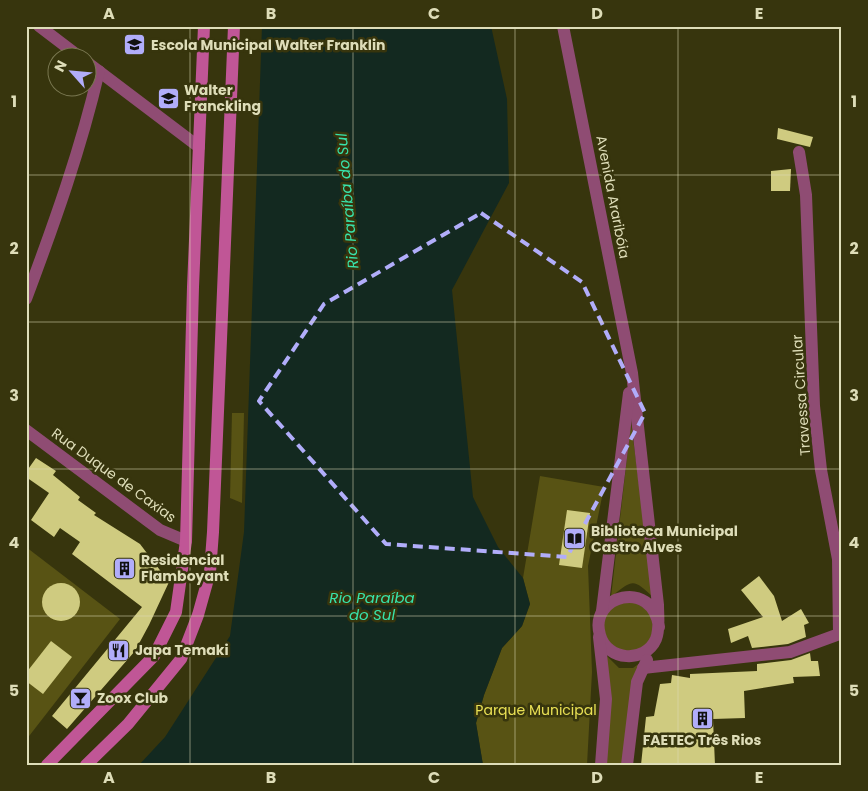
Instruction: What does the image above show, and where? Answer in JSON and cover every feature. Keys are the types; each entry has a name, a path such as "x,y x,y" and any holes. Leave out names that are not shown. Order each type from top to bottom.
{"main road":[{"path":"47,765 154,656 176,612 186,541 204,26"},
{"path":"86,765 128,724 181,659 198,615 210,572 234,26"}],"street":[{"path":"39,26 67,48"},
{"name":"Avenida Araribóia","path":"563,26 632,373 658,605 658,632"},
{"path":"26,299 56,219 88,121 99,72 199,147"},
{"name":"Travessa Circular","path":"642,668 790,652 840,634 838,559 821,470 814,406 806,195 799,152"},
{"name":"Avenida Araribóia","path":"602,611 632,373"},
{"name":"Rua Duque de Caxias","path":"26,430 160,530 186,541"},
{"path":"598,630 607,648 625,657 638,656 644,652 654,643 658,632 655,612 650,605 637,597 629,596 614,600 602,611 598,630 606,699 601,765"},
{"path":"628,765 636,682 658,632"}],"highlighted area":[{"path":"481,213 582,282 645,413 567,557 386,544 259,401 324,304"}],"green space":[{"path":"232,413 244,413 242,503 230,498"},
{"path":"631,423 654,598 642,587 633,583 611,597"},
{"name":"Parque Municipal","path":"540,476 604,487 588,566 592,672 587,765 483,765 476,723 484,695 502,648 522,626 530,604 523,578"},
{"path":"26,547 120,619 26,740"},
{"path":"628,602 646,609 653,627 646,645 628,652 610,645 603,627 610,609"},
{"path":"606,655 619,668 633,668 644,660 625,765 603,765"}],"water":[{"name":"Rio Paraíba do Sul","path":"262,26 491,26 507,99 509,183 452,290 473,497 498,547 523,578 530,604 522,626 502,648 484,695 476,723 483,765 139,765 165,737 230,636 244,532"}],"building":[{"path":"778,128 813,137 810,147 777,139"},
{"path":"791,169 790,191 771,191 771,171"},
{"path":"36,458 56,471 53,475 80,497 78,500 96,513 94,515 140,544 169,582 135,651 67,729 52,716 142,607 72,554 80,542 60,528 54,537 31,520 49,493 26,477 26,472"},
{"name":"Biblioteca Municipal Castro Alves","path":"567,510 590,513 582,568 559,565"},
{"path":"759,576 774,596 782,621 801,609 809,623 804,625 806,637 788,644 752,648 748,636 731,643 728,629 763,617 741,590"},
{"path":"61,583 75,588 80,602 75,616 61,621 47,616 42,602 47,588"},
{"path":"51,641 72,657 43,694 26,681 26,673"},
{"path":"810,653 811,661 818,661 820,676 793,677 794,683 744,691 745,718 713,719 715,765 641,765 646,717 654,716 660,684 671,683 672,675 690,678 690,674 757,671 757,664 791,660"}],"place":[{"name":"Escola Municipal Walter Franklin","path":"135,45"},
{"name":"Walter Franckling","path":"168,98"},
{"name":"Biblioteca Municipal Castro Alves","path":"575,539"},
{"name":"Residencial Flamboyant","path":"125,568"},
{"name":"Japa Temaki","path":"119,650"},
{"name":"Zoox Club","path":"81,698"},
{"name":"FAETEC Três Rios","path":"702,718"}]}
